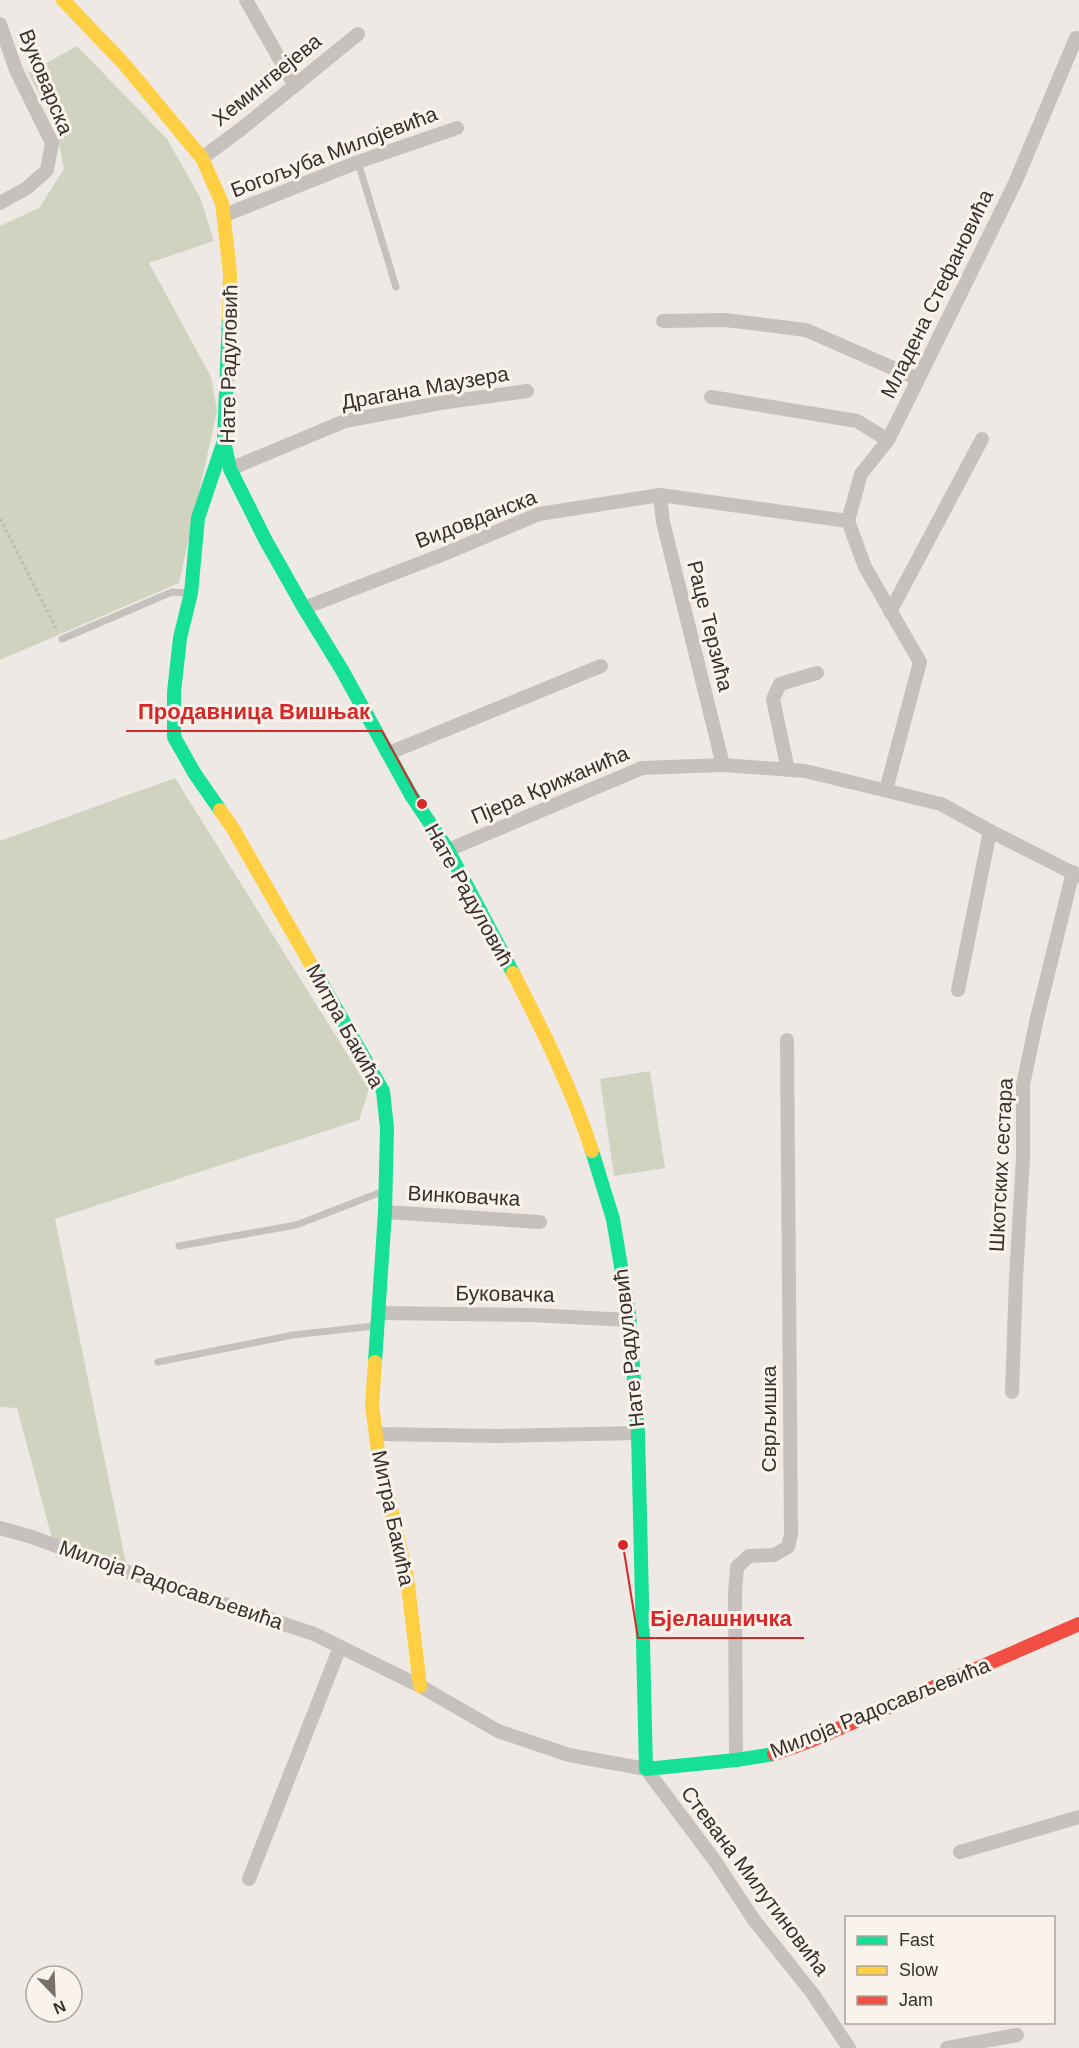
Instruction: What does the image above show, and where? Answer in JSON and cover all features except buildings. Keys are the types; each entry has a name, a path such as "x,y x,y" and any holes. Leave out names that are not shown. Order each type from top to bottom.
{"street":[{"name":"Нате Радуловић","path":"63,0 125,65 202,158 225,215 230,273 224,441 230,469 266,541 304,608 342,670 411,795 448,850 544,1033 583,1124 613,1219 630,1320 638,1433 646,1769"},
{"path":"246,0 296,86"},
{"name":"Вуковарска","path":"0,24 16,70 52,143 47,170 27,188 0,202"},
{"name":"Хемингвејева","path":"202,158 296,86 358,34"},
{"name":"Младена Стефановића","path":"848,521 861,474 888,440 1014,183 1077,38 1079,39"},
{"name":"Богољуба Милојевића","path":"225,215 358,162 457,128"},
{"path":"663,321 725,320 806,330 918,379"},
{"name":"Драгана Маузера","path":"230,469 345,421 527,391"},
{"path":"711,397 857,421 888,440"},
{"path":"890,612 982,439"},
{"name":"Митра Бакића","path":"224,441 198,518 191,593 180,638 174,692 174,736 195,774 232,827 383,1092 387,1128 386,1190 372,1406 379,1458 407,1577 420,1686"},
{"name":"Видовданска","path":"304,608 444,554 539,514 660,495 848,521"},
{"name":"Раце Терзића","path":"660,495 663,522 723,765"},
{"path":"848,521 865,567 920,662 886,790"},
{"path":"389,753 601,666"},
{"path":"788,770 773,699 780,684 817,673"},
{"name":"Пјера Крижанића","path":"448,850 642,768 723,765 805,771 941,804 1076,874"},
{"path":"958,990 990,831"},
{"name":"Шкотских сестара","path":"1012,1392 1023,1158 1023,1085 1037,1018 1076,874"},
{"name":"Сврљишка","path":"736,1760 735,1593 737,1567 749,1556 774,1555 788,1547 791,1534 787,1040"},
{"name":"Винковачка","path":"385,1212 540,1222"},
{"name":"Буковачка","path":"378,1319 531,1315 630,1320"},
{"path":"376,1434 500,1436 638,1433"},
{"name":"Милоја Радосављевића","path":"0,1528 314,1634 420,1686 498,1731 569,1755 646,1769 770,1755 810,1741 1079,1624"},
{"path":"249,1879 340,1647"},
{"name":"Стевана Милутиновића","path":"646,1769 715,1861 753,1920 813,1994 849,2048"},
{"path":"960,1852 1079,1817"},
{"path":"947,2048 1017,2035"}],"lane":[{"path":"358,162 396,287"},
{"path":"62,639 172,592 191,593"},
{"path":"179,1246 296,1225 386,1190"},
{"path":"158,1362 378,1319"}],"path":[{"path":"0,519 62,639"}],"green space":[{"path":"77,46 167,139 200,197 214,241 149,263 211,377 217,411 179,583 0,660 0,226 39,208 64,169 55,124 28,73"},
{"path":"175,778 369,1089 359,1120 55,1219 128,1573 57,1557 17,1408 0,1407 0,841"},
{"path":"650,1071 665,1168 614,1176 600,1079"}],"traffic: fast":[{"path":"229,318 224,441 230,469 266,541 342,670 411,795 448,850 513,973"},
{"path":"220,810 195,774 174,737 174,692 180,638 191,593 198,518 224,441"},
{"path":"313,968 383,1091 387,1128 385,1212 375,1362"},
{"path":"592,1151 613,1219 629,1314 638,1433 646,1769 774,1754"}],"traffic: slow":[{"path":"63,0 125,65 202,158 222,203 230,273 229,318"},
{"path":"220,810 313,968"},
{"path":"513,973 566,1083 592,1151"},
{"path":"375,1362 372,1406 379,1458 407,1577 420,1686"}],"traffic: jam":[{"path":"774,1754 810,1741 1079,1624"}],"place":[{"name":"Продавница Вишњак","path":"422,804"},
{"name":"Бјелашничка","path":"623,1545"}]}
